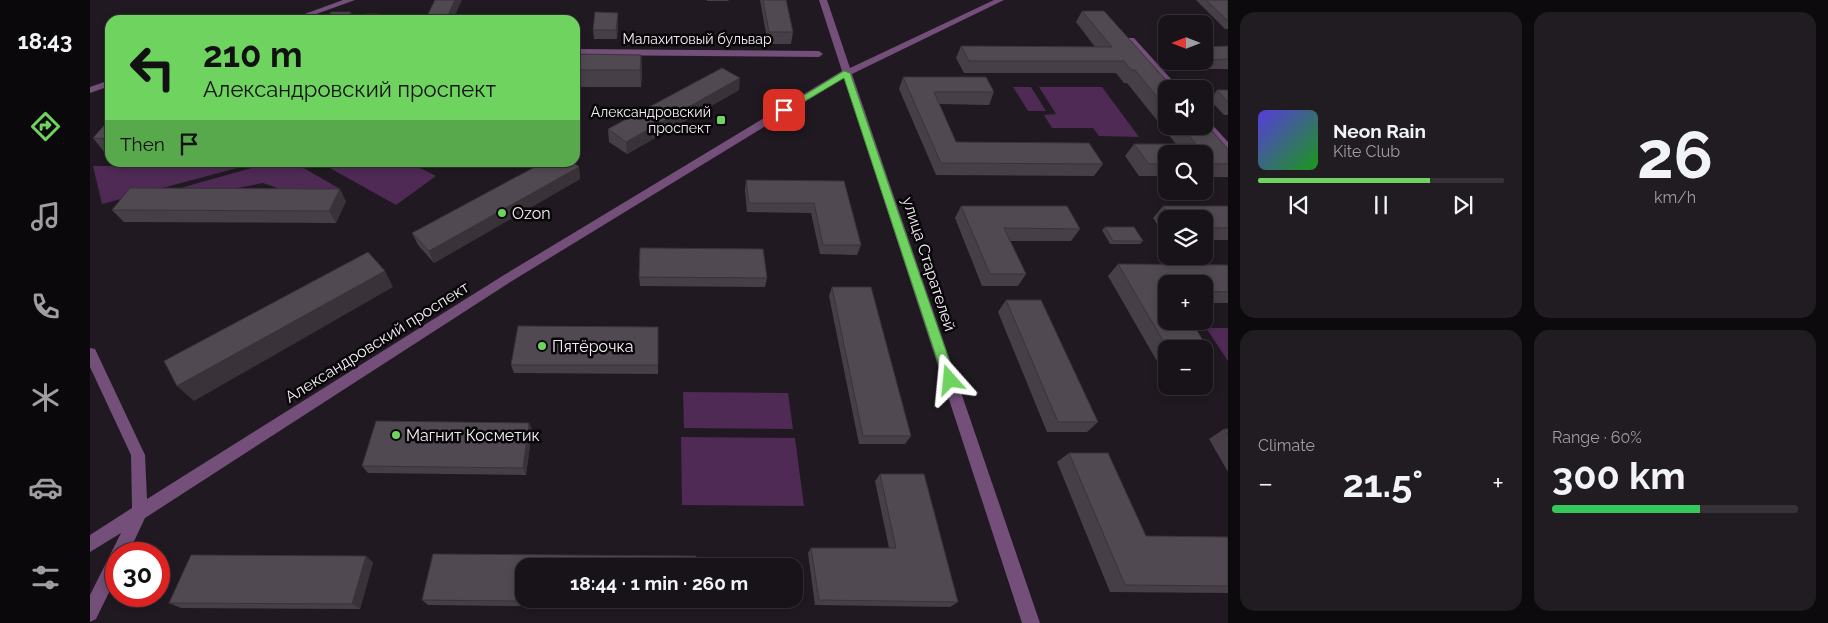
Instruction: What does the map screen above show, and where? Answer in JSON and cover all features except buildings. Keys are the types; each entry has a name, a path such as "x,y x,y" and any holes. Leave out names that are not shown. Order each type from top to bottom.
{"street":[{"path":"307,15 351,0"},
{"name":"улица Старателей","path":"823,0 1031,623"},
{"name":"Александровский проспект","path":"90,544 508,278 846,73 1000,0"},
{"path":"1131,40 1168,80"},
{"name":"Малахитовый бульвар","path":"580,52 819,54"},
{"path":"90,90 105,85"},
{"path":"1213,130 1228,148"},
{"path":"90,353 138,455 140,511 126,542"},
{"path":"90,613 105,583"}],"shaded area":[{"path":"1013,87 1031,87 1046,111 1028,111"},
{"path":"1039,87 1102,87 1139,137 1099,136 1093,128 1052,128 1044,115 1056,114"},
{"path":"93,166 241,167 102,204"},
{"path":"255,167 302,167 340,189 280,189 263,183 233,189 177,189"},
{"path":"328,167 418,167 436,176 396,205"},
{"path":"1228,328 1228,361 1207,330"},
{"path":"683,392 788,393 793,429 684,428"},
{"path":"681,437 795,438 804,506 682,505"}],"place":[{"name":"Александровский проспект","path":"721,120"},
{"name":"Ozon","path":"502,213"},
{"name":"Пятёрочка","path":"542,346"},
{"name":"Магнит Косметик","path":"396,435"}],"route":[{"path":"784,110 846,73 873,147 950,380"}]}
